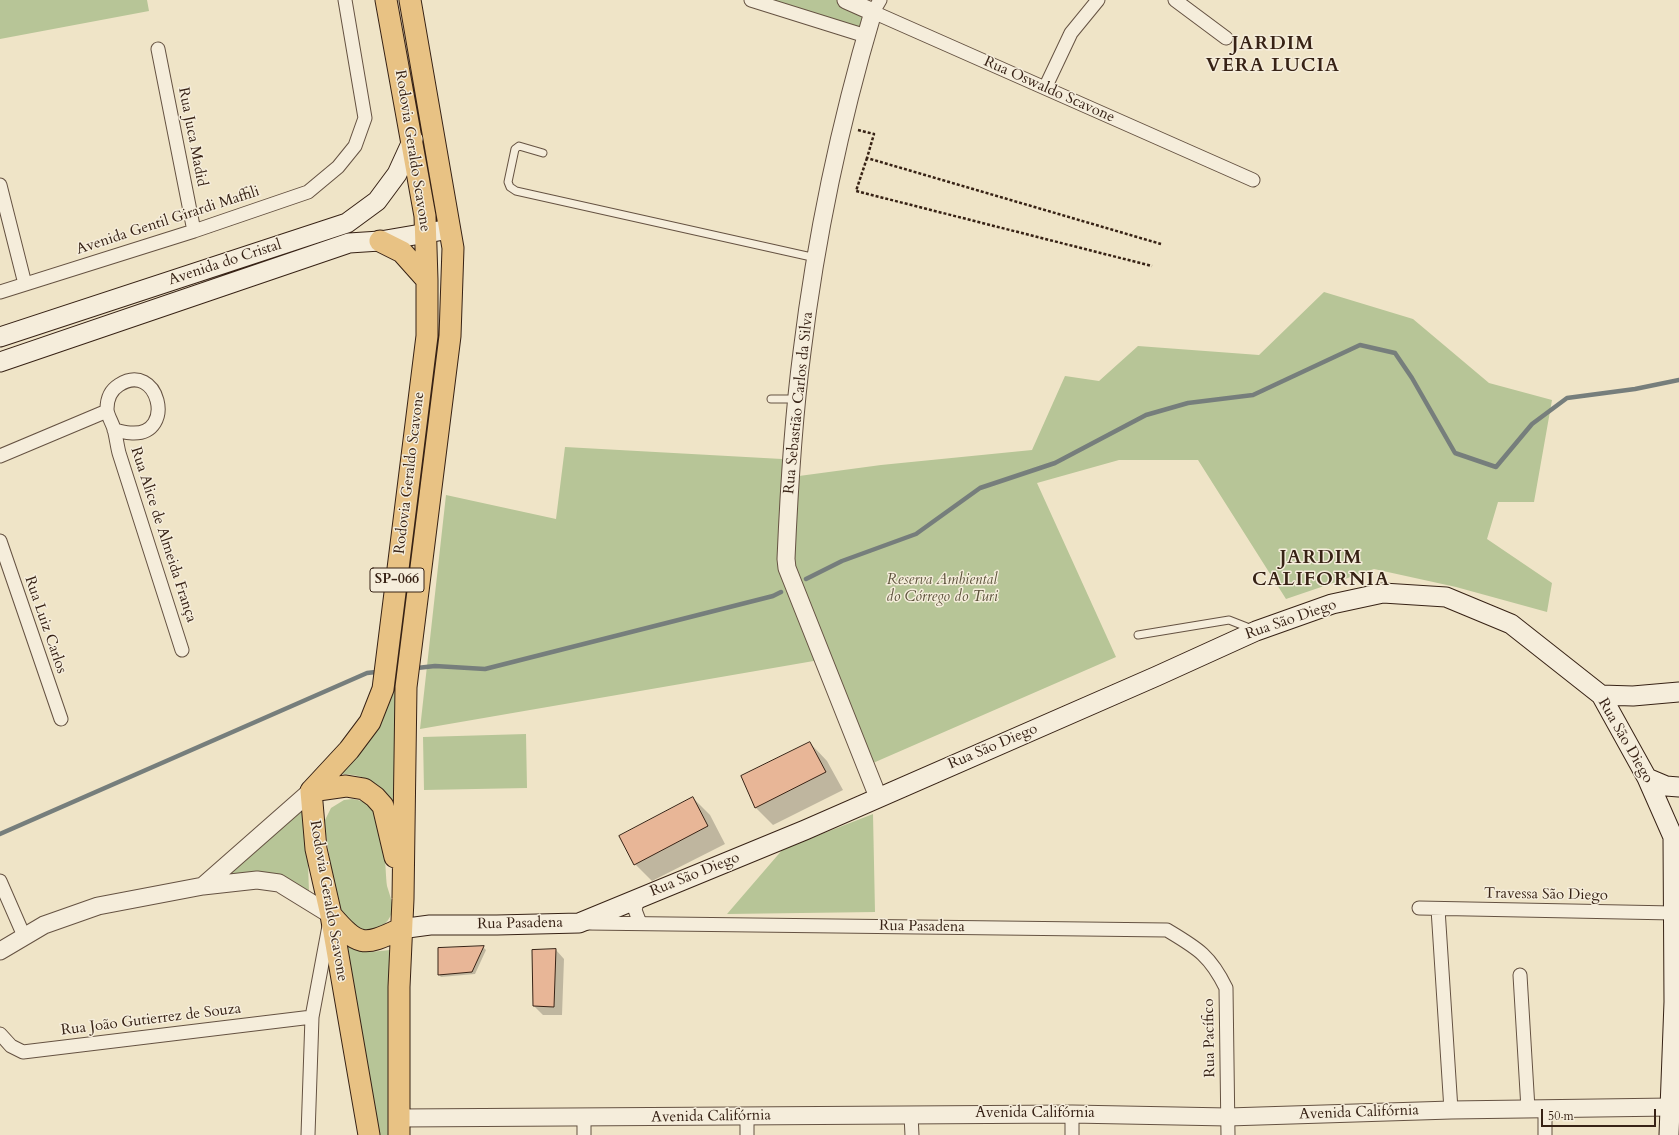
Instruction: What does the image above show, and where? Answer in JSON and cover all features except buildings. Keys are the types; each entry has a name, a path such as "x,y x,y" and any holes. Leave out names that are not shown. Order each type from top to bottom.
{"main road":[{"name":"Rodovia Geraldo Scavone","path":"369,1135 331,915 316,849 311,791 349,750 370,722 383,690 427,336 425,216 413,140 386,0"},
{"name":"Rodovia Geraldo Scavone","path":"399,1127 400,929 403,899 406,687 450,336 453,248 410,0"},
{"name":"Avenida do Cristal","path":"0,337 347,222 376,201 397,174 413,140"},
{"name":"Avenida do Cristal","path":"0,362 349,243 380,241 450,229"},
{"path":"380,241 402,252 427,280"},
{"name":"Rua São Diego","path":"579,923 804,830 1157,676 1256,631 1332,604 1383,593 1446,597 1511,624 1601,696 1676,828 1673,913 1674,1002 1669,1135"},
{"path":"1601,696 1679,692"},
{"path":"1647,778 1666,786 1679,787"},
{"path":"311,791 346,786 364,789 383,806 393,844 403,899"},
{"path":"331,915 348,935 360,941 374,942 400,929"},
{"name":"Rua Pasadena","path":"400,929 430,925 497,926 579,923"}],"street":[{"name":"Avenida Gentil Girardi Maffili","path":"0,292 194,231 308,192 338,167 355,146 364,118 345,0"},
{"path":"751,0 866,36"},
{"name":"Rua Oswaldo Scavone","path":"846,0 876,6 1045,88 1253,180"},
{"path":"1045,88 1071,33 1098,0"},
{"path":"1175,0 1226,38"},
{"name":"Rua Sebastião Carlos da Silva","path":"876,6 866,36 842,127 816,258 797,399 791,460 786,568 878,798"},
{"name":"Rua Juca Madid","path":"158,49 194,231"},
{"path":"0,185 25,284"},
{"path":"131,381 143,383 153,390 158,398 159,406 155,422 149,428 133,434 114,430 107,411 110,394 122,383 131,381"},
{"path":"0,456 107,411"},
{"name":"Rua Alice de Almeida França","path":"114,430 119,453 182,650"},
{"name":"Rua Luiz Carlos","path":"0,541 61,719"},
{"path":"203,886 311,791"},
{"path":"0,951 44,925 98,906 203,886 257,880 279,883 331,915 312,1017 308,1135"},
{"path":"0,881 24,936"},
{"path":"638,898 634,910 640,924"},
{"name":"Travessa São Diego","path":"1419,908 1673,913"},
{"path":"1438,909 1450,1110"},
{"name":"Rua Pasadena","path":"579,923 1167,930 1198,949"},
{"name":"Rua Pacífico","path":"1198,949 1216,968 1226,988 1228,1135"},
{"path":"1520,975 1528,1109"},
{"name":"Rua João Gutierrez de Souza","path":"0,1034 11,1046 23,1052 312,1017"},
{"name":"Avenida Califórnia","path":"399,1127 584,1118 1072,1114 1228,1117 1450,1110 1671,1107"},
{"path":"1545,1109 1545,1135"},
{"path":"1072,1114 1072,1135"},
{"path":"912,1115 912,1135"},
{"path":"747,1117 747,1135"},
{"path":"584,1118 584,1135"}],"lane":[{"path":"543,153 519,146 515,149 508,182 510,187 516,191 816,258"},
{"path":"771,399 797,399"},
{"path":"1138,635 1229,620 1256,631"}],"path":[{"path":"842,127 874,134 856,191 1152,266"},
{"path":"867,158 1161,244"}],"green space":[{"path":"0,0 147,0 149,11 0,39"},
{"path":"751,0 846,0 873,12 866,36"},
{"name":"Reserva Ambiental do Córrego do Turi","path":"1324,292 1413,319 1489,383 1552,400 1534,502 1498,502 1487,539 1552,583 1547,612 1456,587 1374,569 1286,599 1198,460 1119,460 1037,483 1116,657 873,763 831,658 420,729 446,495 556,519 565,447 782,459 799,476 881,465 1032,450 1065,376 1099,381 1138,346 1259,355"},
{"path":"397,666 394,803 378,785 371,781 349,774 340,774 393,686"},
{"path":"526,734 527,788 424,790 423,737"},
{"path":"352,799 362,801 373,808 381,825 387,886 392,906 392,912 388,920 379,928 367,932 344,921 334,886 324,822 331,808 344,800"},
{"path":"306,808 309,892 252,872 226,875 286,822"},
{"path":"873,814 875,912 727,914 783,849"},
{"path":"346,946 370,952 390,950 388,1135 379,1135"}],"waterway":[{"path":"806,579 842,561 916,534 980,488 1055,463 1146,415 1188,403 1253,395 1360,345 1395,353 1412,378 1455,453 1496,467 1532,424 1567,398 1635,389 1679,380"},
{"path":"417,668 435,666 485,669 773,596 781,592"},
{"path":"0,834 367,673 376,672"}],"district":[{"name":"JARDIM VERA LUCIA","path":"1273,56"},
{"name":"JARDIM CALIFORNIA","path":"1321,570"}]}
